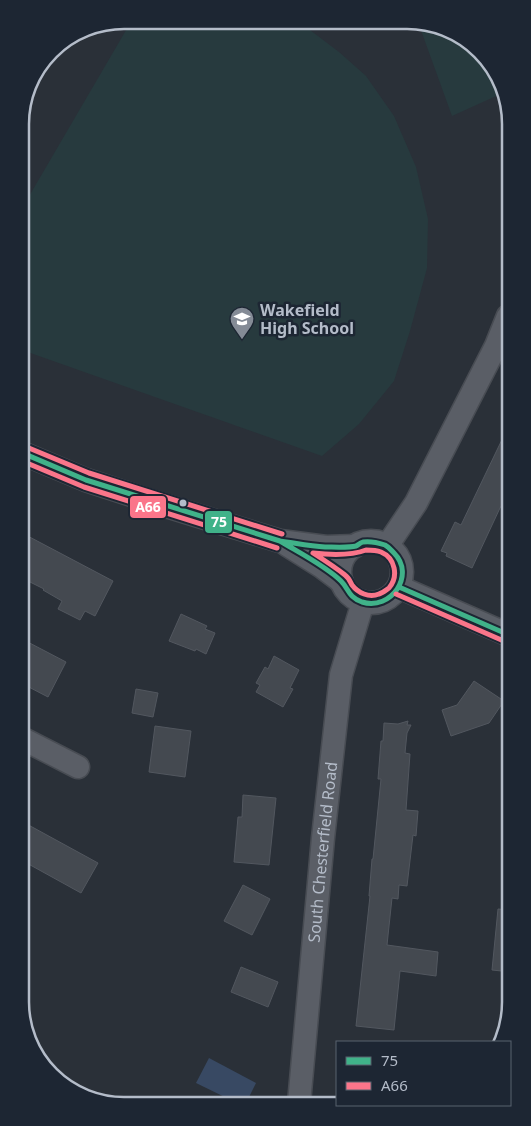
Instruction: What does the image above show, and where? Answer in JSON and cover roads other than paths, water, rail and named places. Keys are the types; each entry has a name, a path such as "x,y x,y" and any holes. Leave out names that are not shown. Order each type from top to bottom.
{"street":[{"path":"387,546 416,503 502,349"},
{"path":"29,455 94,483 280,541 326,547 355,546"},
{"path":"280,541 342,582"},
{"path":"364,542 374,542 387,546 398,558 402,568 402,578 398,587 384,601 374,603 363,602 354,598 342,582 340,572 342,562 347,553 355,546 364,542"},
{"path":"398,587 502,632"},
{"name":"South Chesterfield Road","path":"300,1097 323,838 341,675 363,602"},
{"path":"29,741 78,767"}],"water":[{"path":"209,1058 256,1083 249,1097 225,1097 196,1083"}],"place":[{"name":"Wakefield High School","path":"242,340"}]}
